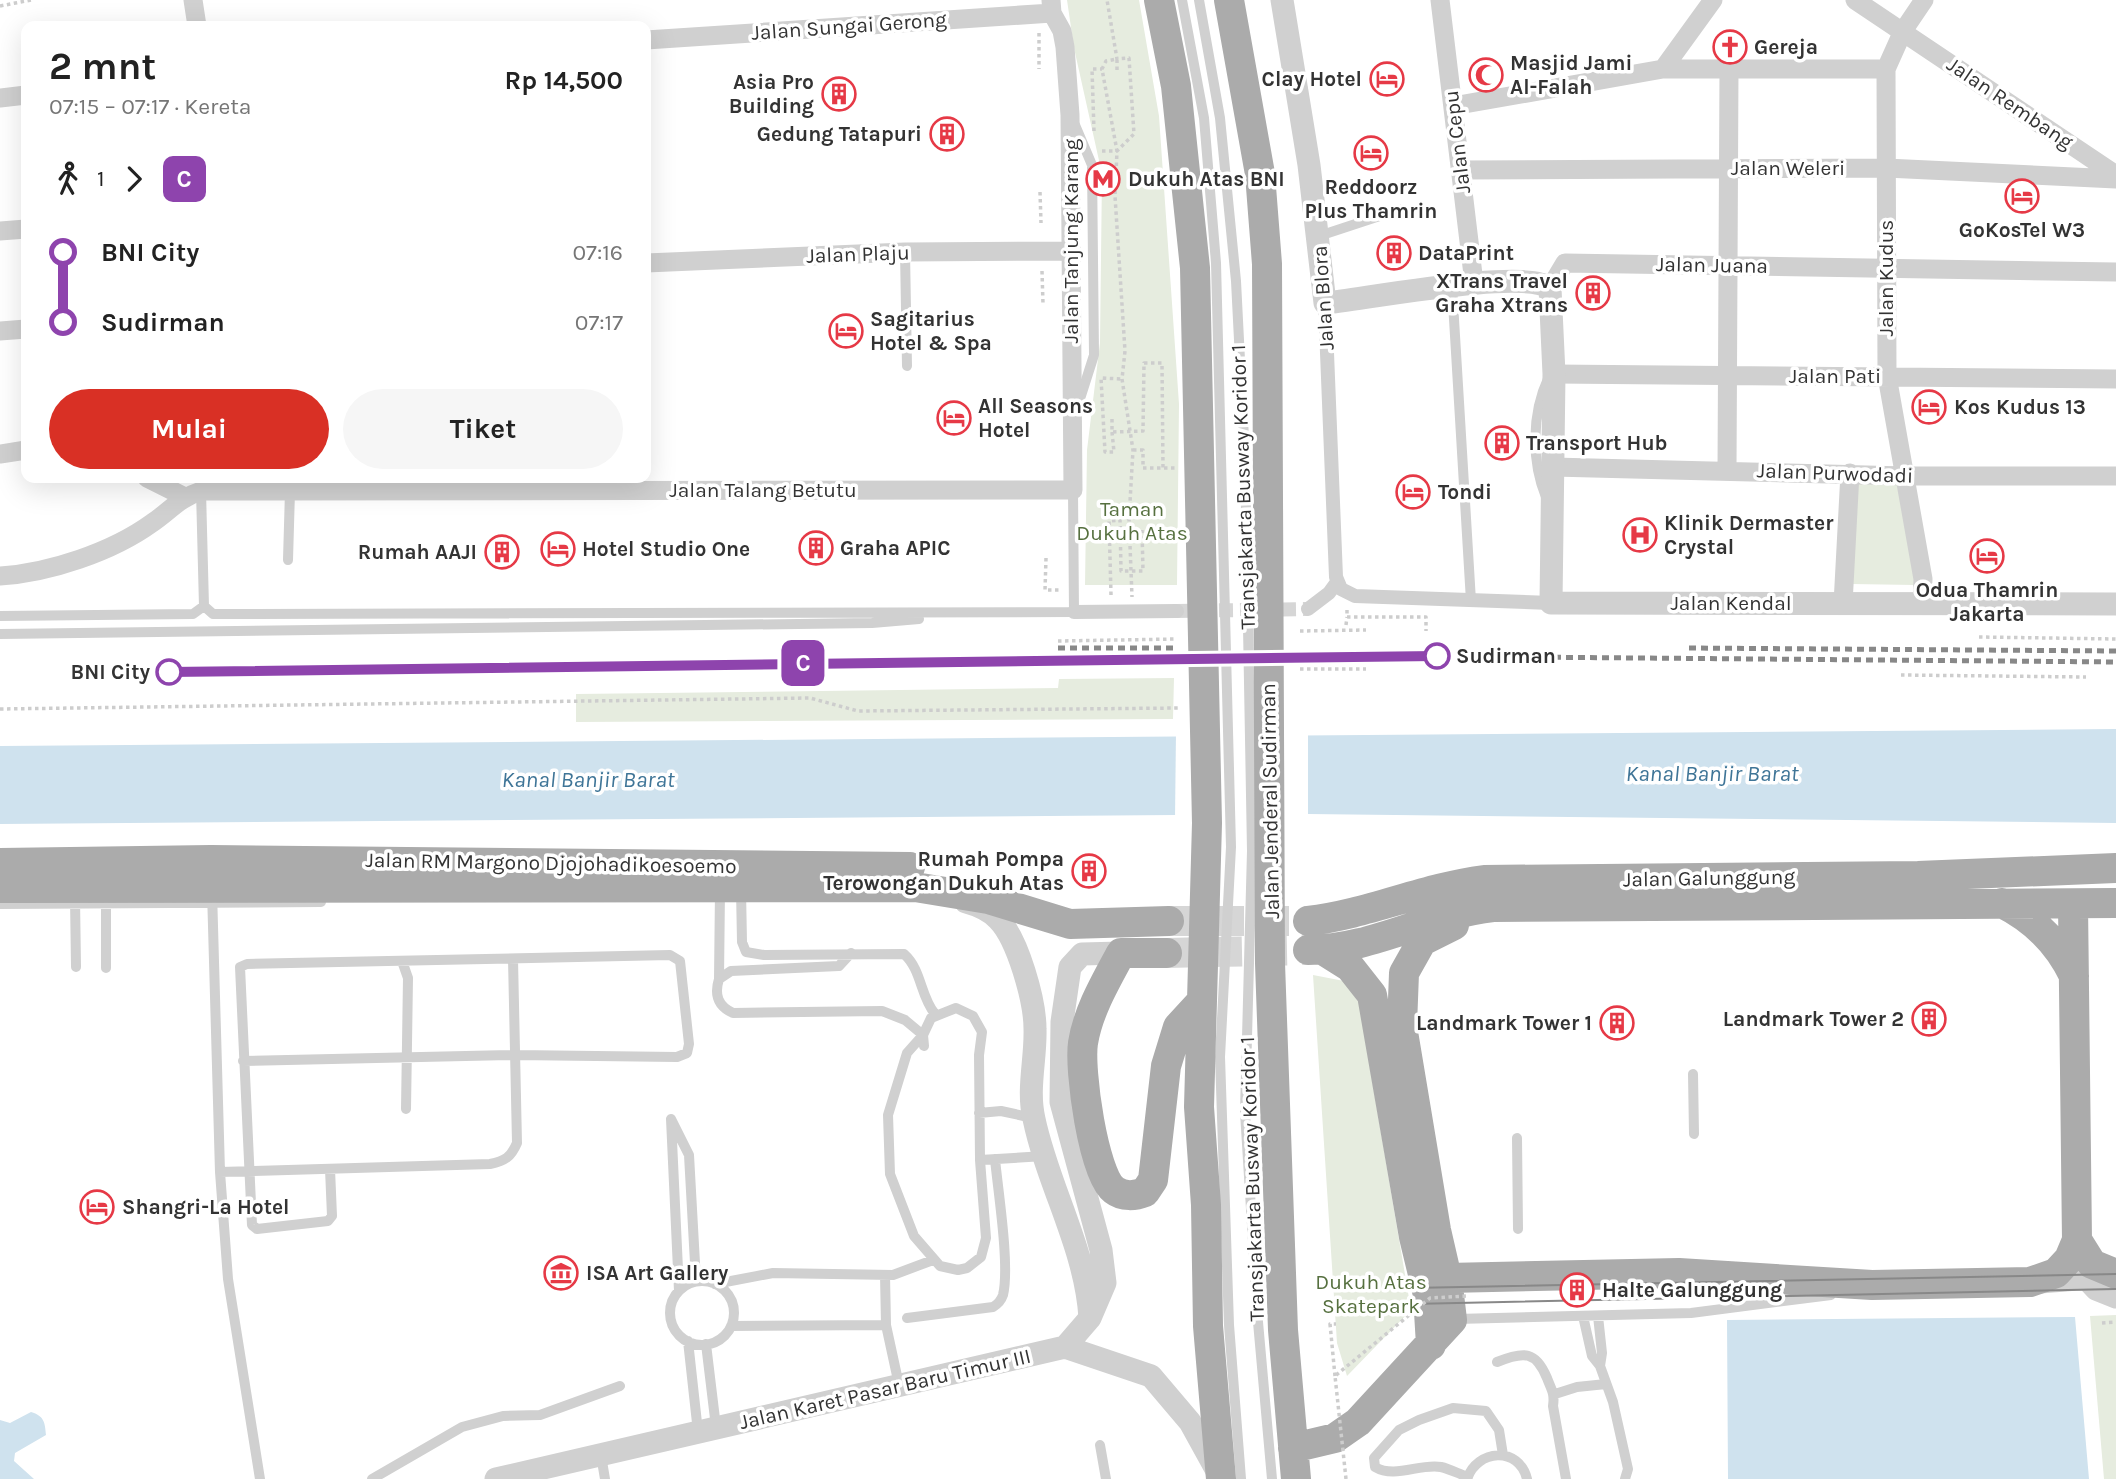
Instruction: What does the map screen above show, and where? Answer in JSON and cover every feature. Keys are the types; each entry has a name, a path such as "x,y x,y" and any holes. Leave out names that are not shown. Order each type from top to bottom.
{"main road":[{"path":"1159,0 1176,86 1195,268 1207,823 1199,1107 1206,1205 1208,1326 1221,1479"},
{"name":"Jalan Jenderal Sudirman","path":"1229,0 1260,174 1267,264 1270,964 1283,1330 1296,1479"},
{"name":"Jalan RM Margono Djojohadikoesoemo","path":"0,863 75,884"},
{"name":"Jalan RM Margono Djojohadikoesoemo","path":"0,888 75,884 731,876 915,867 972,877 1103,924"},
{"name":"Jalan Galunggung","path":"1308,921 1341,917 1427,890 1484,880 2106,875"},
{"name":"Jalan RM Margono Djojohadikoesoemo","path":"731,876 915,887 988,899 1070,924 1103,924"},
{"path":"1293,1448 1335,1438 1358,1422 1431,1345 1445,1295 1679,1273 1843,1284 1905,1285 2030,1282 2056,1273 2068,1259 2077,1240 2074,976 2077,896"},
{"name":"Jalan Galunggung","path":"1431,1345 1445,1295 1372,995 1350,967 1315,950 1353,945 1434,917 1493,907 1999,901 2077,896 2116,903"},
{"path":"1999,901 2019,912 2045,934 2074,976"},
{"name":"Jalan Galunggung","path":"1410,1147 1402,1026 1404,973 1422,941 1493,907"},
{"path":"2074,976 2089,937 2099,925 2116,914"},
{"path":"1103,924 1169,921"},
{"path":"1167,953 1121,953 1090,1015 1082,1064 1084,1092 1105,1176 1110,1186 1119,1193 1130,1195 1145,1192 1153,1180 1166,1066 1178,1027 1201,1002"},
{"path":"2077,1240 2092,1264 2116,1275"}],"street":[{"path":"194,0 196,21"},
{"name":"Jalan Blora","path":"1282,0 1319,236 1325,303 1337,582"},
{"name":"Jalan Cepu","path":"1440,0 1460,170 1463,285"},
{"path":"1663,69 1713,0"},
{"path":"1855,0 1903,31"},
{"name":"Jalan Kudus","path":"1922,604 1923,579 1886,376 1886,69 1903,31 1924,0"},
{"name":"Jalan Sungai Gerong","path":"651,40 1052,7"},
{"name":"Jalan Tanjung Karang","path":"1052,7 1065,47 1070,116 1073,490"},
{"name":"Jalan Rembang","path":"1903,31 2116,177"},
{"path":"1453,106 1663,69 1886,69"},
{"path":"1727,471 1729,69"},
{"path":"0,98 21,96"},
{"name":"Jalan Weleri","path":"1460,170 1886,168 2116,177"},
{"path":"0,231 21,229"},
{"name":"Jalan Plaju","path":"651,263 905,252 1071,251"},
{"name":"Jalan Juana","path":"1550,288 1565,263 2116,272"},
{"path":"1325,303 1463,285 1527,281 1545,284 1550,288 1554,362 1551,603"},
{"path":"0,331 21,329"},
{"name":"Jalan Pati","path":"1554,362 1727,375 2116,379"},
{"path":"0,454 21,451"},
{"name":"Jalan Purwodadi","path":"1553,467 1906,476 2116,476"},
{"path":"1843,604 1850,473"},
{"path":"171,483 195,488"},
{"path":"0,576 18,575 76,559 152,524 195,488"},
{"name":"Jalan Talang Betutu","path":"195,488 290,491 1073,490"},
{"path":"1308,609 1329,593 1337,582"},
{"name":"Jalan Kendal","path":"1337,582 1347,594 1471,601 2116,604"},
{"path":"1074,612 1177,611"},
{"path":"878,867 915,887 978,905 999,920 1014,948 1029,991 1035,1029 1031,1063 1033,1118 1086,1282 1090,1318"},
{"path":"1121,953 1082,954 1070,967 1062,1022 1061,1102 1101,1250 1105,1283 1090,1318 1065,1347 1151,1376 1190,1422 1221,1479"},
{"path":"2077,1240 2078,1259 2086,1279 2102,1293 2116,1297"},
{"path":"2030,1282 2116,1275"},
{"name":"Jalan Karet Pasar Baru Timur III","path":"496,1479 1065,1347"}],"lane":[{"name":"Transjakarta Busway Koridor 1","path":"1182,0 1203,118 1216,263 1231,847 1220,1057 1229,1325 1241,1479"},
{"name":"Transjakarta Busway Koridor 1","path":"1199,0 1220,118 1236,281 1245,458 1252,851 1245,1112 1259,1335 1272,1479"},
{"path":"1070,116 1092,165 1094,328 1094,355 1073,420"},
{"path":"1319,236 1401,209"},
{"path":"905,252 907,366"},
{"path":"1463,285 1471,601"},
{"path":"1552,513 1538,474 1536,411 1554,362"},
{"path":"195,488 204,606 214,614 1074,612"},
{"name":"Jalan Tanjung Karang","path":"1073,490 1074,612"},
{"path":"288,560 290,491"},
{"path":"0,616 193,614 204,606"},
{"path":"0,634 872,623 902,622 932,614"},
{"path":"2106,875 2116,874"},
{"path":"731,876 746,952 764,955 904,954 914,963 928,1006 935,1014"},
{"path":"731,876 716,987 719,1003 733,1013 882,1012 905,1020 924,1041"},
{"path":"0,904 75,884 212,883 336,902"},
{"path":"212,883 220,1172 228,1279 260,1479"},
{"path":"75,884 76,967"},
{"path":"106,884 106,968"},
{"path":"2077,896 2116,893"},
{"path":"719,979 739,969 839,966 851,953"},
{"path":"243,1061 515,1055 677,1057 687,1053 689,1044 680,961 670,955 247,964 240,967 243,1061 249,1172 250,1219 257,1229 328,1222 332,1216 330,1169"},
{"path":"220,1172 503,1162 512,1155 517,1143 513,959"},
{"path":"402,961 408,978 406,1110"},
{"path":"408,978 419,961"},
{"path":"956,1008 973,1016 979,1023 983,1041 979,1055 979,1113 986,1238 981,1257 967,1268 958,1270 949,1270 933,1260 914,1236 890,1174 888,1115 907,1053 924,1041 935,1014 956,1008"},
{"path":"1693,1074 1694,1134"},
{"path":"979,1113 1001,1111 1033,1118"},
{"path":"678,1291 670,1119 689,1155 696,1281"},
{"path":"1517,1138 1518,1229"},
{"path":"980,1160 1045,1156"},
{"path":"907,1318 993,1307 1000,1303 1004,1293 1003,1242 995,1159"},
{"path":"716,1284 724,1289 733,1307 731,1326 717,1340 706,1344 688,1341 674,1328 671,1318 673,1299 678,1291 696,1281 716,1284 773,1273 885,1275 933,1260"},
{"path":"885,1275 886,1325 900,1386"},
{"path":"1445,1295 1584,1317 1717,1311 1905,1285"},
{"path":"1598,1316 1602,1353 1600,1366"},
{"path":"1584,1317 1592,1356 1600,1366 1606,1384 1628,1469 1625,1479"},
{"path":"731,1326 886,1325"},
{"path":"688,1341 708,1430"},
{"path":"706,1344 708,1430"},
{"path":"1497,1362 1518,1356 1536,1357 1555,1394 1553,1406 1566,1479"},
{"path":"1555,1394 1577,1387 1606,1384"},
{"path":"372,1479 462,1427 503,1416 540,1415 620,1386"},
{"path":"1503,1455 1499,1430 1486,1410 1452,1408 1399,1430 1374,1458 1375,1467 1380,1471 1403,1473 1441,1467 1467,1478 1471,1469 1485,1457 1503,1455 1521,1466 1527,1479"},
{"path":"1100,1445 1106,1479"},
{"path":"601,1455 605,1479"}],"path":[{"path":"0,6 31,0"},
{"path":"1107,0 1117,70"},
{"path":"1039,30 1039,69"},
{"path":"1101,152 1117,150 1134,134 1129,58 1107,61 1102,69 1117,150 1115,196 1125,351 1122,379 1133,450 1132,595"},
{"path":"1095,139 1092,69 1102,69"},
{"path":"1040,192 1041,223"},
{"path":"1042,264 1043,304"},
{"path":"1112,432 1143,431 1143,363 1161,363 1163,468 1143,468 1143,450 1133,450"},
{"path":"1112,419 1114,452 1105,452 1101,378 1122,379"},
{"path":"1112,612 1109,521 1120,520 1121,571 1143,571 1142,530"},
{"path":"1046,558 1045,590 1063,590"},
{"path":"1346,625 1347,617"},
{"path":"1300,631 1366,630"},
{"path":"1979,637 2116,639"},
{"path":"1058,641 1177,639"},
{"path":"1300,669 1366,669"},
{"path":"1901,676 2086,677"},
{"path":"0,709 810,698 858,711 1185,708"},
{"path":"1335,1376 1445,1295"},
{"path":"2102,1323 2116,1322"},
{"path":"1336,1324 1330,1324 1346,1479"}],"green space":[{"name":"Taman Dukuh Atas","path":"1067,0 1139,0 1159,116 1179,404 1177,585 1085,585 1087,450 1100,343 1102,174 1074,48"},
{"path":"1854,481 1900,482 1915,585 1851,584"},
{"path":"1174,678 1173,719 576,722 576,694 1058,688 1059,679"},
{"name":"Dukuh Atas Skatepark","path":"1313,975 1344,981 1359,1003 1411,1310 1347,1376 1337,1343"},
{"path":"2116,1315 2116,1479 2104,1479 2090,1316"}],"water":[{"name":"Kanal Banjir Barat","path":"2116,729 2116,823 1308,814 0,824 0,746"},
{"path":"2075,1317 2089,1479 1728,1479 1727,1320"},
{"path":"31,1412 43,1420 46,1435 15,1453 14,1461 34,1479 0,1479 0,1420 10,1423"}],"pier":[{"path":"1308,730 1308,818 1175,819 1176,732"}],"tunnel":[{"path":"1177,611 1308,609"},
{"path":"1169,921 1308,921"},
{"path":"1167,953 1308,950"}],"tram line":[{"path":"1410,1288 2116,1274"},
{"path":"1411,1304 2116,1289"}],"railway":[{"path":"1058,648 1177,648"},
{"path":"1689,648 2116,651"},
{"path":"1308,656 1366,656"},
{"path":"1518,657 2116,662"},
{"path":"1058,660 1177,658"}],"train":[{"name":"C","path":"169,672 1437,656"}],"place":[{"name":"Gereja","path":"1730,47"},
{"name":"Masjid Jami Al-Falah","path":"1486,75"},
{"name":"Clay Hotel","path":"1387,79"},
{"name":"Asia Pro Building","path":"839,94"},
{"name":"Gedung Tatapuri","path":"947,134"},
{"name":"Reddoorz Plus Thamrin","path":"1371,153"},
{"name":"Dukuh Atas BNI","path":"1103,179"},
{"name":"GoKosTel W3","path":"2022,196"},
{"name":"DataPrint","path":"1394,253"},
{"name":"XTrans Travel Graha Xtrans","path":"1593,293"},
{"name":"Sagitarius Hotel & Spa","path":"846,331"},
{"name":"Kos Kudus 13","path":"1929,407"},
{"name":"All Seasons Hotel","path":"954,418"},
{"name":"Transport Hub","path":"1502,443"},
{"name":"Tondi","path":"1413,492"},
{"name":"Klinik Dermaster Crystal","path":"1640,535"},
{"name":"Graha APIC","path":"816,548"},
{"name":"Hotel Studio One","path":"558,549"},
{"name":"Rumah AAJI","path":"502,552"},
{"name":"Odua Thamrin Jakarta","path":"1987,556"},
{"name":"Sudirman","path":"1437,656"},
{"name":"BNI City","path":"169,672"},
{"name":"Rumah Pompa Terowongan Dukuh Atas","path":"1089,871"},
{"name":"Landmark Tower 2","path":"1929,1019"},
{"name":"Landmark Tower 1","path":"1617,1023"},
{"name":"Shangri-La Hotel","path":"97,1207"},
{"name":"ISA Art Gallery","path":"561,1273"},
{"name":"Halte Galunggung","path":"1577,1290"}]}
